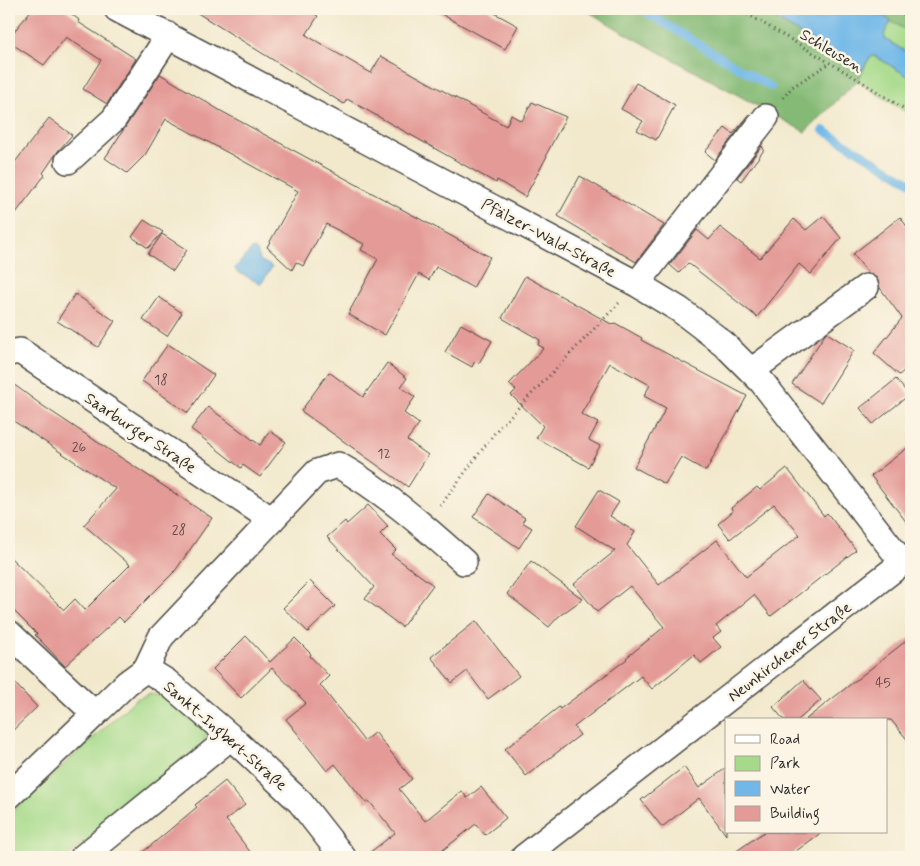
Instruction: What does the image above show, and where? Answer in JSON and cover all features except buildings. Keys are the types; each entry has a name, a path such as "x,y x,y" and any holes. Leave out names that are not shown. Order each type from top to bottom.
{"street":[{"name":"Pfälzer-Wald-Straße","path":"117,9 637,284 680,310 723,343 752,371 907,559"},
{"path":"68,161 114,119 161,47 166,34"},
{"path":"637,284 766,117"},
{"path":"752,371 866,287"},
{"name":"Saarburger Straße","path":"9,354 20,351 272,520"},
{"path":"9,796 127,683 146,669 161,637 317,472 338,465 358,476 424,526 464,562"},
{"name":"Neunkirchener Straße","path":"524,857 907,559"},
{"path":"9,633 95,714"},
{"name":"Sankt-Ingbert-Straße","path":"146,669 167,682 231,737 300,802 343,857"},
{"path":"82,857 231,737"}],"path":[{"name":"Schleusen","path":"739,9 911,113"},
{"path":"896,9 911,19"},
{"path":"766,117 792,87 830,63"},
{"path":"424,526 496,431 637,284"}],"green space":[{"path":"584,9 758,9 862,70 857,81 805,132"},
{"path":"870,9 911,9 911,33"},
{"path":"891,21 911,33 911,55 885,39 884,34"},
{"path":"875,56 911,78 911,115 857,81 870,57"},
{"path":"150,694 167,697 203,726 207,733 203,745 67,857 9,857 9,815 136,699"}],"water":[{"path":"758,9 870,9 891,21 884,34 885,39 911,55 911,78 875,56 870,57 862,70"},
{"path":"254,249 257,251 260,260 272,267 261,284 236,271 235,268"}],"waterway":[{"path":"640,9 771,87"},
{"path":"823,130 911,183"}]}
